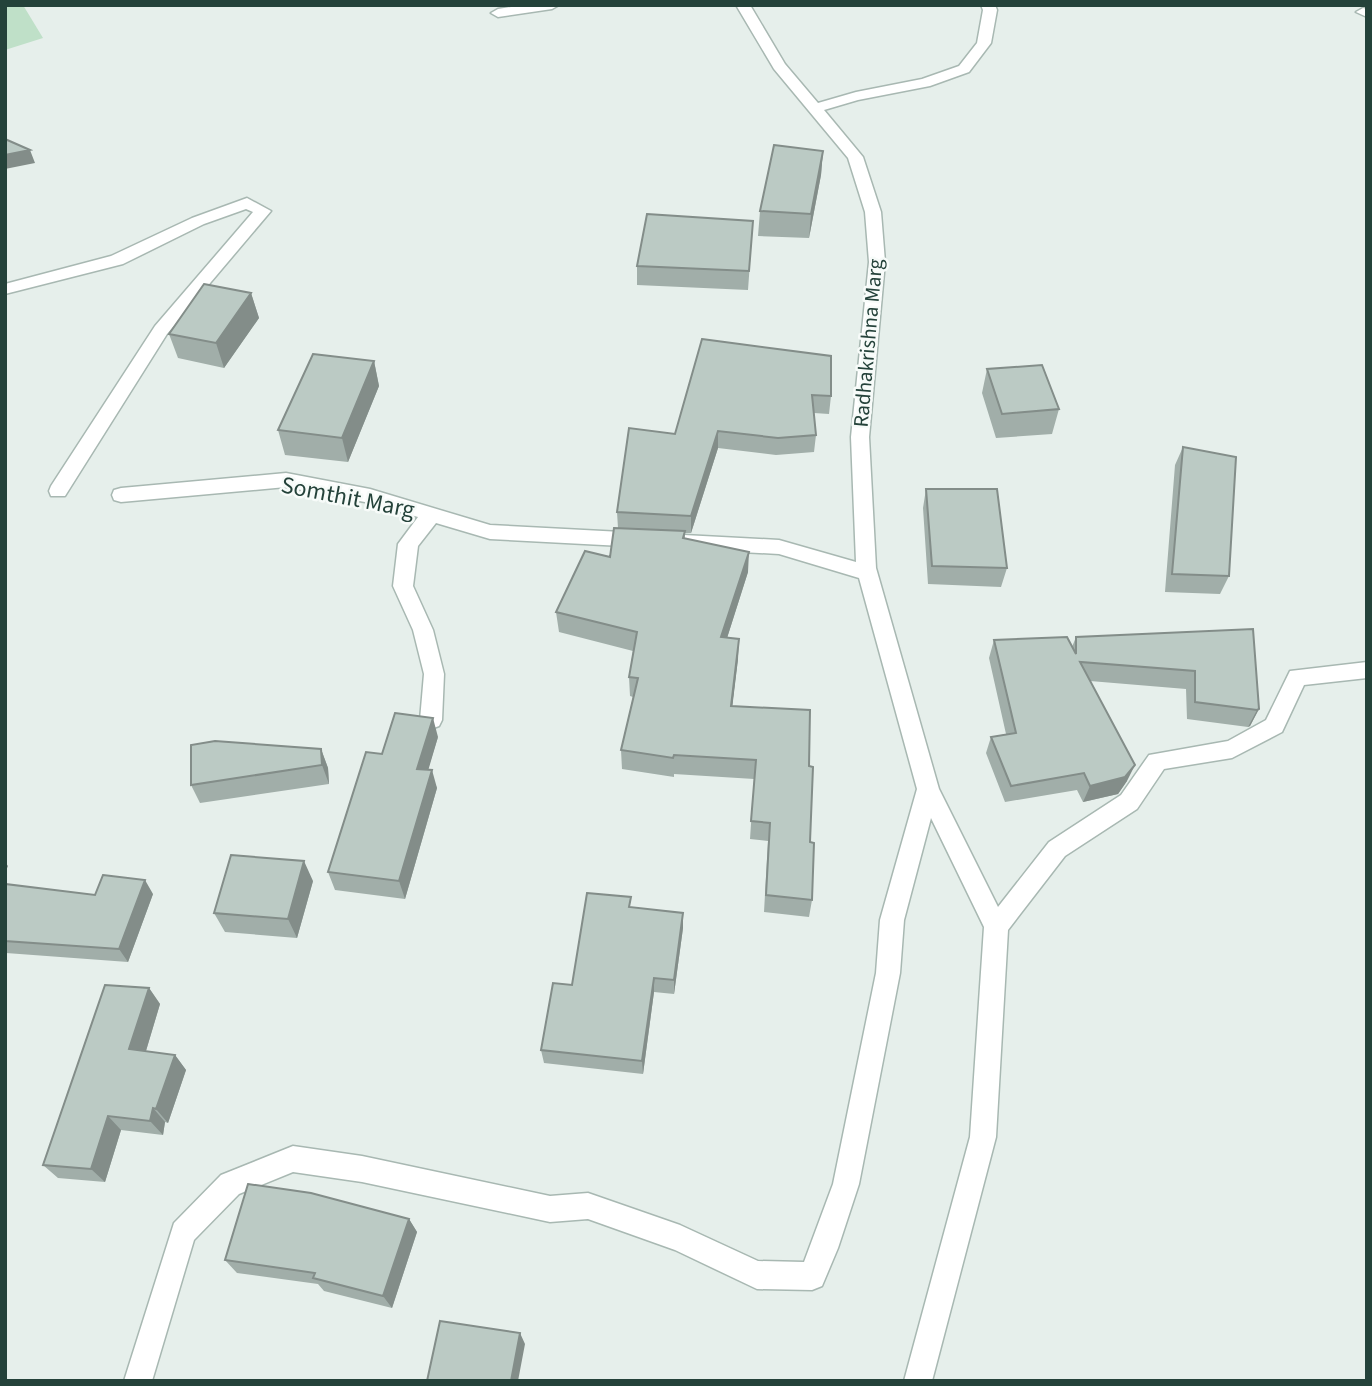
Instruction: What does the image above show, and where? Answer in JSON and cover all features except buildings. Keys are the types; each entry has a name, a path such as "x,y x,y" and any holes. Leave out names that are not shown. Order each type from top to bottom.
{"street":[{"path":"498,13 552,5"},
{"name":"Radhakrishna Marg","path":"743,5 779,66 855,157 873,212 877,262 860,437 867,573 928,789 996,927"},
{"path":"813,109 856,96 925,83 964,69 984,43 990,10 988,5"},
{"path":"5,289 117,260 198,220 247,203 263,211 161,330 58,491"},
{"name":"Somthit Marg","path":"121,495 286,480 370,496 431,515"},
{"path":"431,720 434,674 423,630 403,586 408,544 431,515 490,532 779,547 867,573"},
{"path":"918,1381 983,1137 996,927 1058,849 1129,802 1157,761 1232,749 1274,726 1297,677 1367,670"},
{"path":"138,1381 183,1232 230,1184 293,1159 362,1168 550,1209 588,1206 680,1238 757,1275 812,1276 825,1248 846,1184 888,972 892,920 928,789"}],"green space":[{"path":"5,5 23,5 43,38 5,50"}]}
